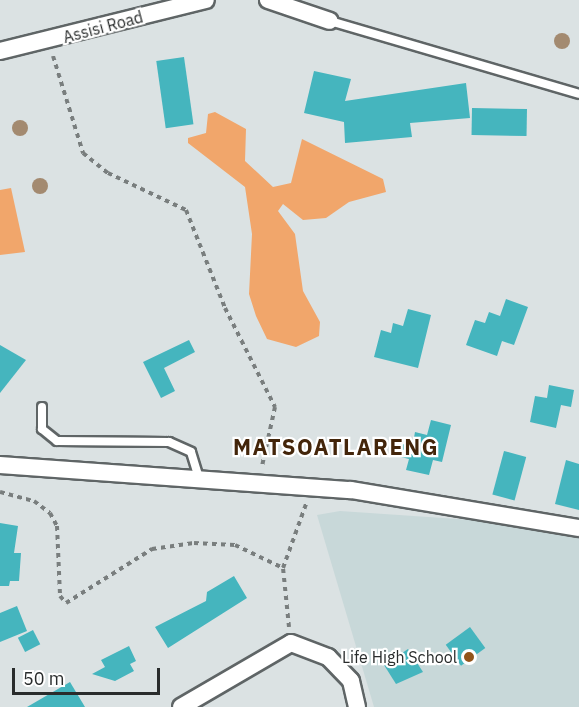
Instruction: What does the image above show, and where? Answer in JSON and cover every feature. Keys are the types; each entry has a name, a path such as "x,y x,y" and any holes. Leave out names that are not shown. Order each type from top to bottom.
{"street":[{"name":"Assisi Road","path":"0,51 48,41 206,0"},
{"path":"268,0 330,21"},
{"path":"0,465 312,487 579,528"},
{"path":"181,707 291,643 328,657 351,681 357,707"}],"lane":[{"path":"330,21 579,94"},
{"path":"42,407 42,429 57,441 169,442 191,452 199,479"}],"path":[{"path":"48,41 83,153 108,174 186,210 225,308 274,407 259,483"},
{"path":"291,643 283,568 312,487"},
{"path":"0,492 34,501 50,513 57,526 60,596 66,603 152,549 194,543 235,545 283,568"}],"shaded area":[{"path":"215,112 246,129 245,161 273,187 291,183 302,139 383,179 386,192 349,202 326,218 303,220 283,204 278,211 295,234 303,291 320,322 319,336 296,347 267,339 256,316 249,294 252,234 245,187 188,143 188,138 206,133 208,114"},
{"path":"11,188 25,252 0,255 0,190"},
{"name":"Life High School","path":"340,511 502,522 579,538 579,707 374,707 317,515"}],"building":[{"path":"184,57 193,124 166,128 156,61"},
{"path":"314,71 351,79 345,101 466,83 470,118 410,123 412,137 345,143 344,122 304,113"},
{"path":"472,108 527,109 527,136 472,135"},
{"path":"506,299 528,307 514,345 502,341 497,356 466,345 475,320 485,323 489,312 500,316"},
{"path":"408,309 431,315 418,368 374,357 381,330 391,333 393,323 403,326"},
{"path":"189,340 195,352 164,368 175,391 161,398 143,362"},
{"path":"0,345 26,360 0,393"},
{"path":"549,385 574,390 571,407 561,405 556,428 530,422 535,396 547,398"},
{"path":"431,420 451,425 442,462 433,460 429,475 406,470 409,459 397,456 401,440 413,443 415,432 427,435"},
{"path":"504,451 526,457 515,500 492,494"},
{"path":"566,460 579,464 579,510 555,504"},
{"path":"0,523 18,526 14,553 21,553 19,581 10,581 9,586 0,586"},
{"path":"234,576 247,598 168,648 155,627 206,601 207,592"},
{"path":"17,606 27,631 0,642 0,613"},
{"path":"470,627 485,648 461,666 446,645"},
{"path":"33,630 40,644 25,652 18,638"},
{"path":"129,646 136,661 130,664 134,671 115,681 92,674 105,667 101,660"},
{"path":"408,649 423,672 396,684 384,665"},
{"path":"70,682 85,707 27,707"}],"place":[{"name":"Life High School","path":"469,657"}],"district":[{"name":"MATSOATLARENG","path":"336,447"}]}
